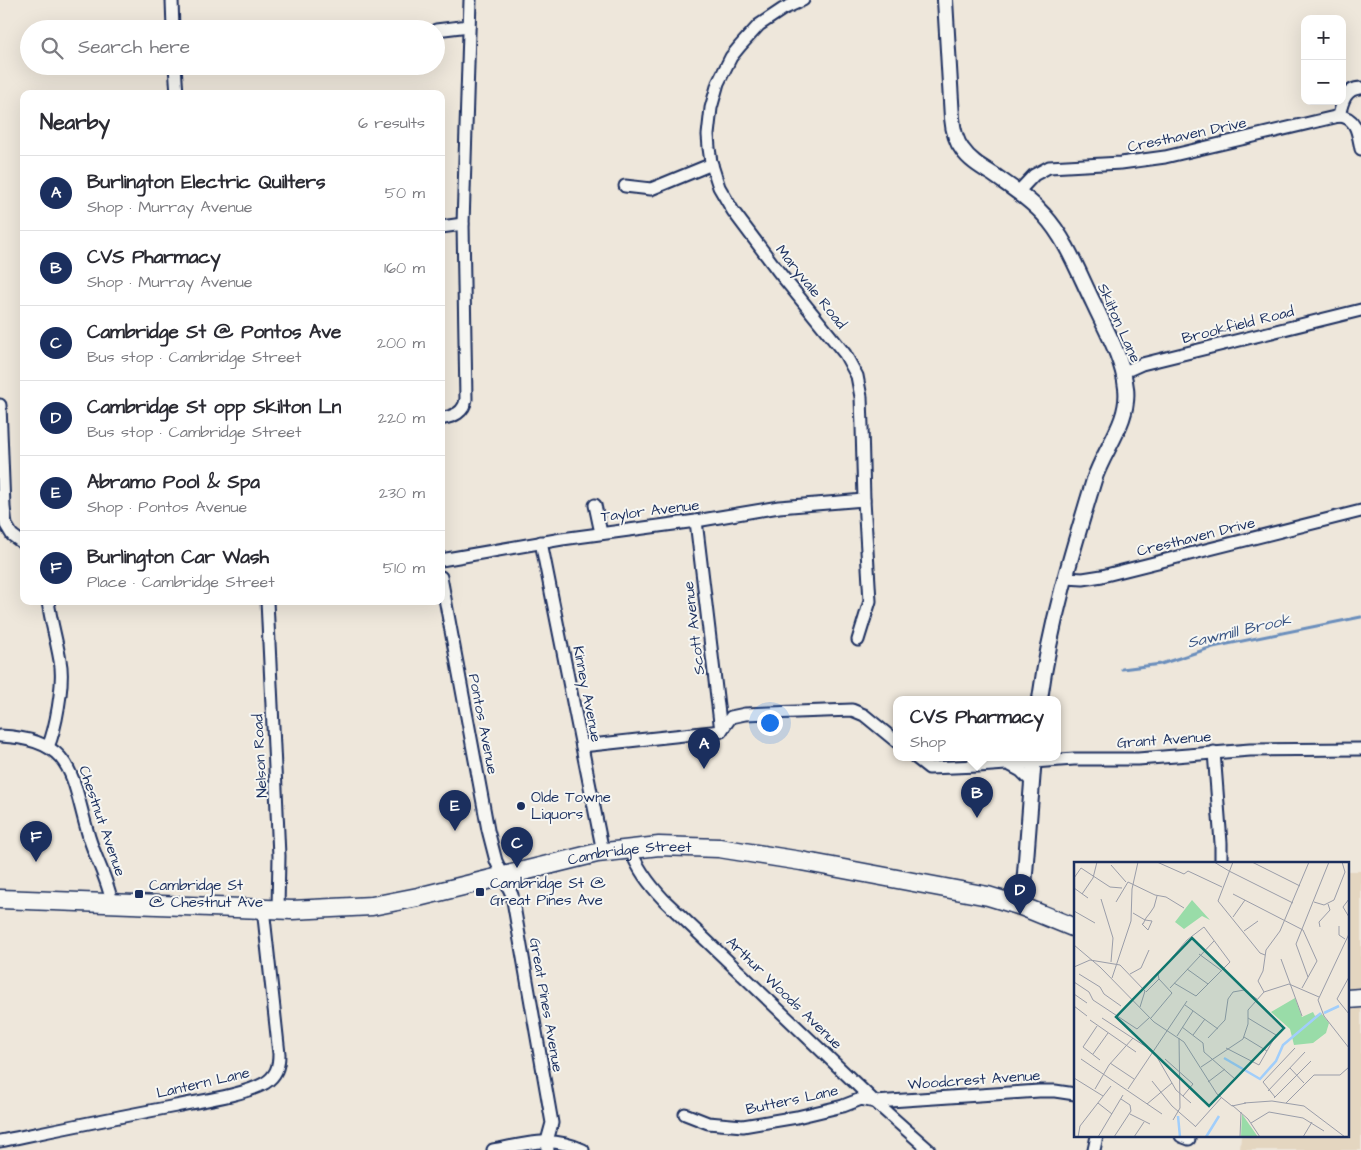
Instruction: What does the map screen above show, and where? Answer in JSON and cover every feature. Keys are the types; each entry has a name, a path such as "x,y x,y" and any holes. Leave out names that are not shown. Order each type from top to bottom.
{"main road":[{"name":"Cambridge Street","path":"0,899 271,909 331,909 372,906 418,897 603,852 630,848 676,846 735,850 988,896 1021,906 1074,928"},
{"path":"1348,999 1361,998"}],"street":[{"path":"172,0 173,20"},
{"path":"445,418 456,415 462,410 466,402 463,224 470,0"},
{"name":"Maryvale Road","path":"803,0 783,9 759,26 740,46 724,70 714,95 709,122 709,148 719,187 732,210 845,354 855,370 861,397 870,603 858,640"},
{"name":"Skilton Lane","path":"945,0 952,118 955,137 969,157 1018,192 1044,215 1064,244 1124,372 1127,391 1124,412 1095,478 1066,578 1052,632 1041,696"},
{"path":"445,29 469,26"},
{"path":"176,75 177,90"},
{"path":"1361,88 1354,88 1347,94 1339,116 1357,120 1361,149"},
{"name":"Cresthaven Drive","path":"1018,192 1034,174 1049,167 1120,163 1165,157 1339,116"},
{"path":"625,186 651,189 712,164"},
{"path":"445,226 463,224"},
{"name":"Brookfield Road","path":"1124,372 1145,364 1361,310"},
{"path":"0,406 6,524 12,535 20,541"},
{"name":"Taylor Avenue","path":"445,559 541,542 696,521 792,505 864,500"},
{"path":"595,505 600,533"},
{"name":"Cresthaven Drive","path":"1066,578 1083,579 1102,576 1361,511"},
{"name":"Scott Avenue","path":"696,521 721,731"},
{"name":"Kinney Avenue","path":"541,542 603,852"},
{"name":"Pontos Avenue","path":"445,599 488,830 496,861 503,876"},
{"path":"48,748 53,735 61,683 61,666 49,605"},
{"name":"Nelson Road","path":"267,605 279,856 271,909"},
{"path":"582,746 721,731 731,717 745,714 852,710 864,715 893,739"},
{"name":"Chestnut Avenue","path":"0,736 29,740 48,748 61,757 71,774 89,836 109,887 112,903"},
{"name":"Grant Avenue","path":"1061,759 1138,759 1214,752 1361,749"},
{"path":"1214,752 1222,862"},
{"name":"Grant Avenue","path":"920,761 929,768 1008,764 1024,761"},
{"path":"1021,906 1034,761"},
{"path":"1008,764 1021,771 1032,782"},
{"name":"Arthur Woods Avenue","path":"630,848 636,864 664,900 875,1102 929,1150"},
{"name":"Great Pines Avenue","path":"503,876 512,895 552,1123 547,1146"},
{"name":"Lantern Lane","path":"0,1141 203,1101 254,1088 270,1079 277,1071 279,1064 271,909"},
{"name":"Woodcrest Avenue","path":"875,1102 1039,1091 1074,1094"},
{"name":"Butters Lane","path":"685,1114 708,1122 743,1126 806,1115 843,1106 861,1099 875,1102"},
{"path":"493,1150 547,1146 560,1142 583,1150"}],"shaded area":[{"path":"1348,871 1361,871 1361,1150 1240,1150 1241,1138 1348,1138"}],"waterway":[{"name":"Sawmill Brook","path":"1122,669 1161,664 1213,647 1361,617"}],"place":[{"name":"Burlington Electric Quilters","path":"704,769"},
{"name":"Olde Towne Liquors","path":"521,806"},
{"name":"CVS Pharmacy","path":"977,818"},
{"name":"Abramo Pool & Spa","path":"455,831"},
{"name":"Burlington Car Wash","path":"36,862"},
{"name":"Cambridge St @ Pontos Ave","path":"517,868"},
{"name":"Cambridge St @ Great Pines Ave","path":"480,892"},
{"name":"Cambridge St @ Chestnut Ave","path":"139,894"},
{"name":"Cambridge St opp Skilton Ln","path":"1020,915"}]}
